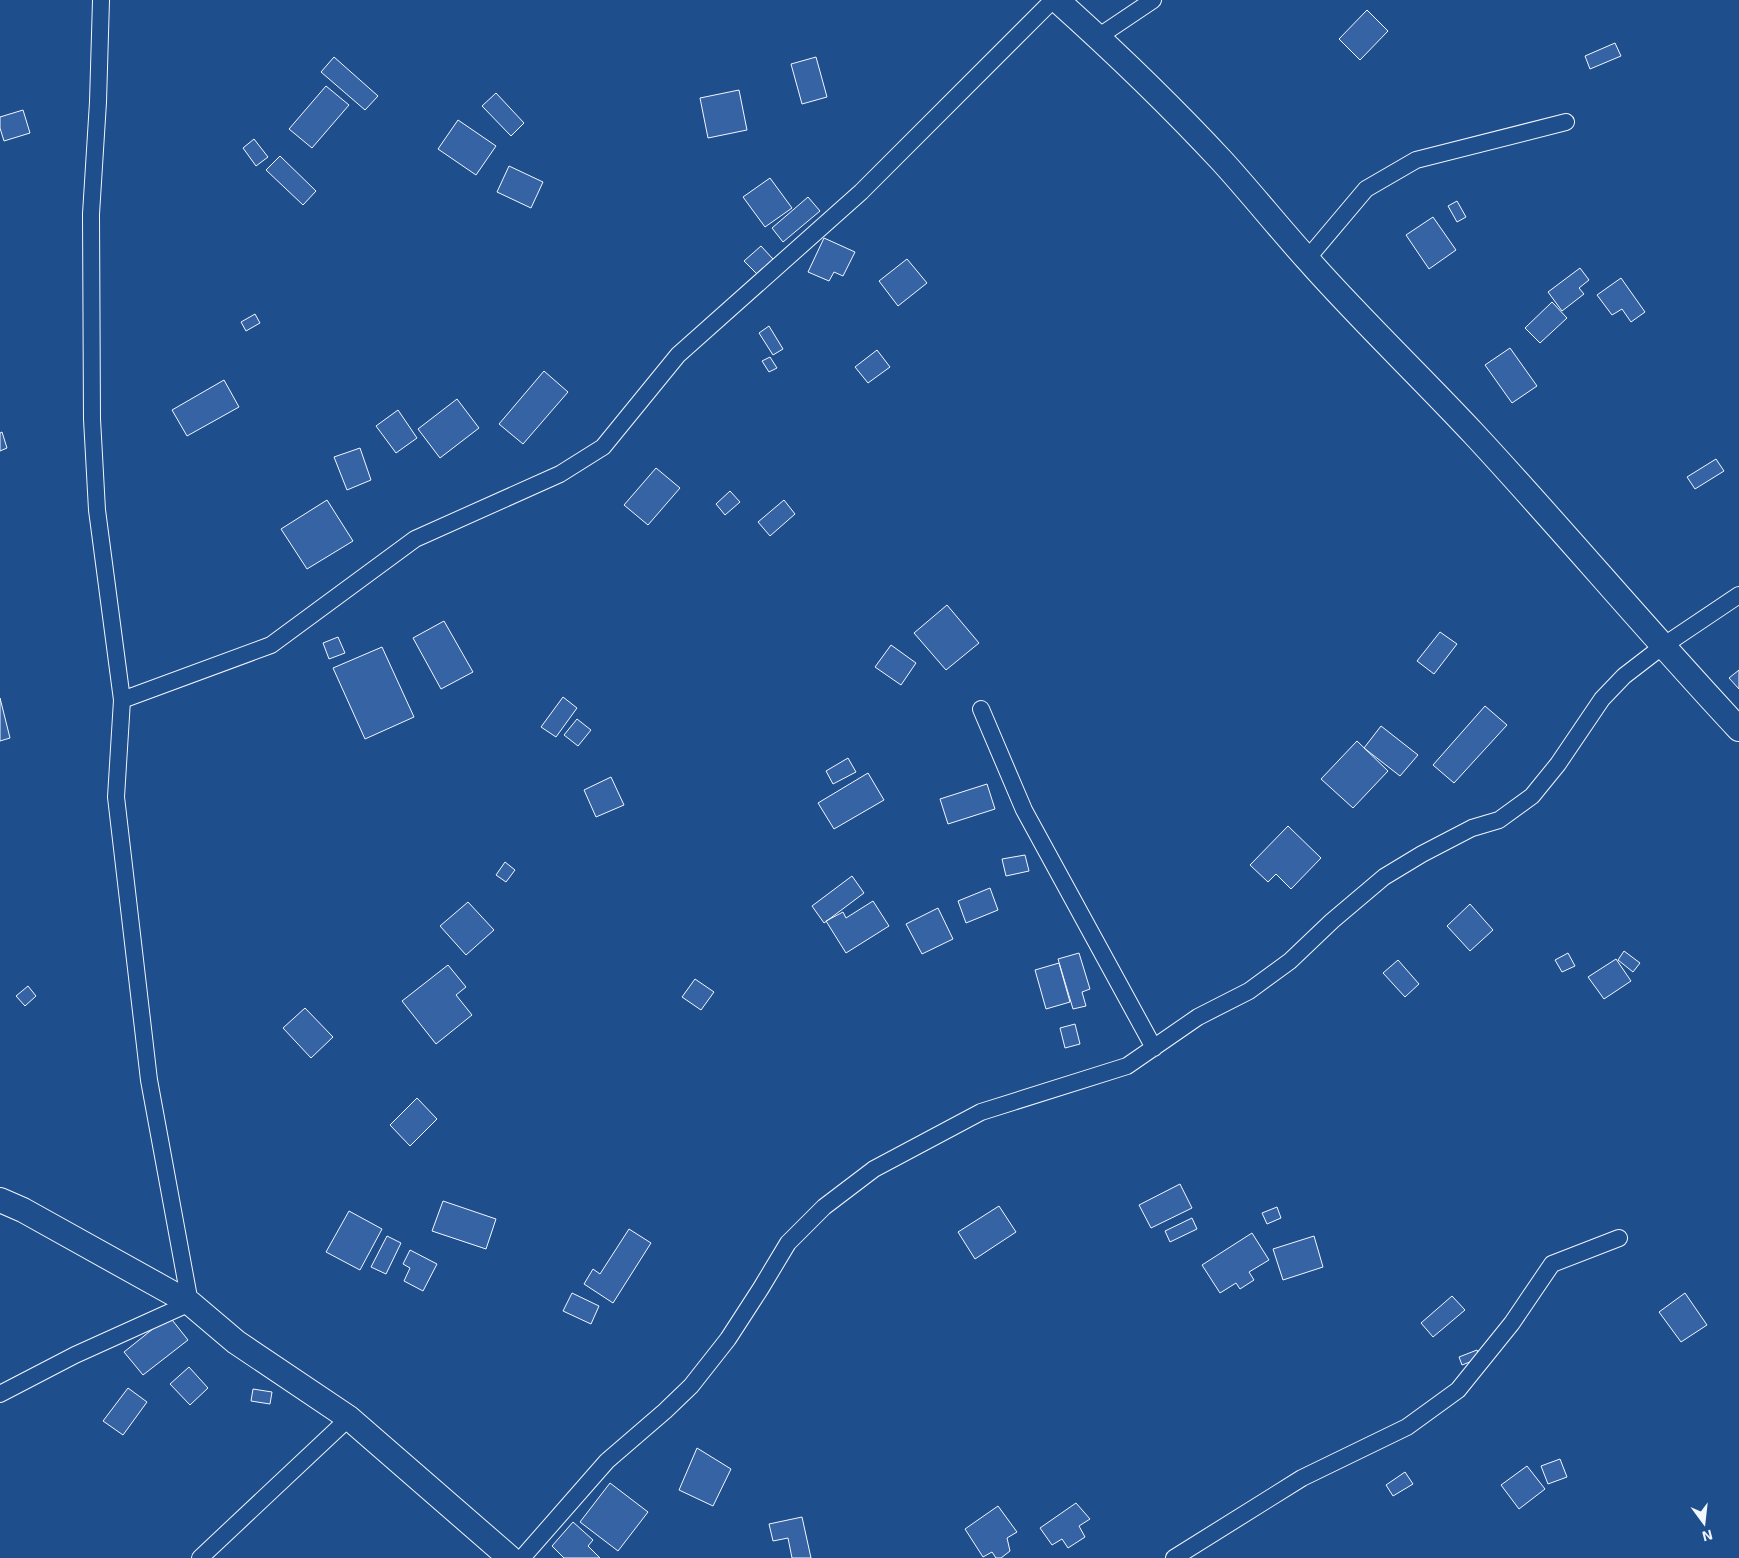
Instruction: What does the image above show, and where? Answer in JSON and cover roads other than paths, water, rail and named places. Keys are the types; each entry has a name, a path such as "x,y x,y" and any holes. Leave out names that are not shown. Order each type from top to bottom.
{"street":[{"path":"101,0 98,102 91,214 92,419 96,510 122,700 116,797 134,960 149,1080 190,1303"},
{"path":"122,700 271,645 415,538 560,474 603,447 678,355 861,192 1052,0"},
{"path":"1057,0 1146,82 1223,162 1307,260 1472,432 1739,729"},
{"path":"1098,37 1153,0"},
{"path":"1307,260 1366,189 1416,160 1566,122"},
{"path":"522,1558 607,1460 665,1411 691,1386 728,1339 788,1243 824,1207 874,1168 981,1112 1127,1066 1198,1017 1249,991 1290,961 1332,921 1384,877 1422,854 1472,828 1499,820 1532,796 1558,764 1602,700 1624,676 1663,646 1739,595"},
{"path":"981,709 1024,810 1154,1048"},
{"path":"0,1200 23,1210 190,1303 236,1342 349,1418 510,1558"},
{"path":"1174,1558 1302,1478 1407,1427 1458,1390 1512,1323 1552,1264 1619,1238"},
{"path":"0,1394 75,1355 190,1303"},
{"path":"200,1558 349,1418"}]}
